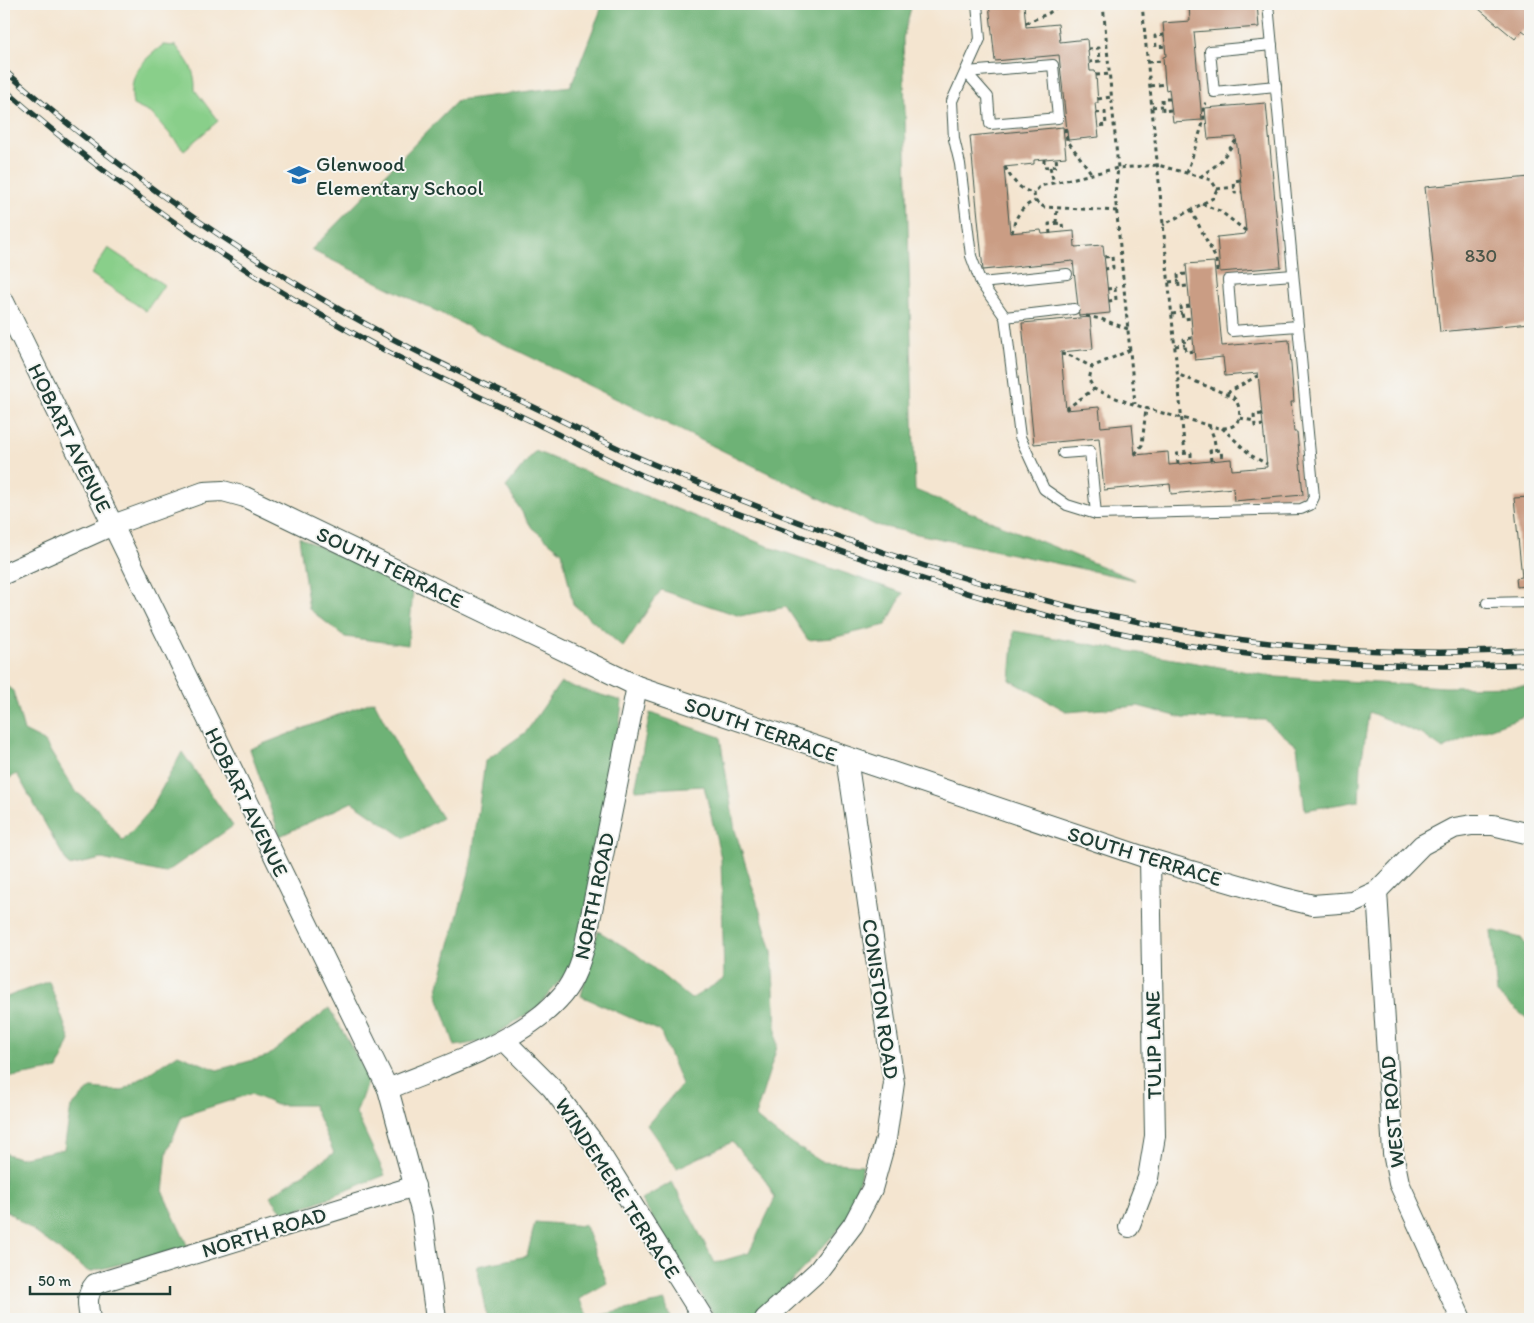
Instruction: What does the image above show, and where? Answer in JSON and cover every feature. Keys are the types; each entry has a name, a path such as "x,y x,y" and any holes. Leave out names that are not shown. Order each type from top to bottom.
{"street":[{"name":"HOBART AVENUE","path":"4,302 388,1089 422,1214 436,1319"},
{"name":"SOUTH TERRACE","path":"4,574 113,525 204,492 223,491 245,497 637,686 1150,860 1313,905 1353,902 1377,891 1422,845 1454,828 1472,824 1494,825 1530,834"},
{"name":"NORTH ROAD","path":"388,1089 504,1040 537,1017 563,994 578,969 585,945 637,686"},
{"name":"CONISTON ROAD","path":"764,1319 818,1271 853,1225 872,1189 886,1139 893,1092 894,1083 847,758"},
{"name":"TULIP LANE","path":"1129,1227 1148,1178 1155,1136 1150,860"},
{"name":"WEST ROAD","path":"1377,891 1393,1153 1399,1183 1461,1319"},
{"name":"WINDEMERE TERRACE","path":"504,1040 552,1088 593,1142 704,1319"},
{"name":"NORTH ROAD","path":"90,1319 87,1302 88,1292 95,1284 414,1186"}],"lane":[{"path":"977,4 980,40 952,101 954,139 960,164 971,256 981,283 1005,317 1020,437 1044,490 1067,505 1096,514 1300,509 1310,505 1314,497 1268,4"},
{"path":"1272,45 1210,51 1214,92 1276,86"},
{"path":"1053,65 1058,118 990,124 988,96 966,72 1053,65"},
{"path":"981,283 1066,274"},
{"path":"1293,275 1228,280 1232,331 1298,326"},
{"path":"1005,317 1074,309"},
{"path":"1063,454 1090,451 1096,514"},
{"path":"1487,604 1530,602"}],"path":[{"path":"1026,23 1049,13 1060,4"},
{"path":"1103,4 1118,168 1115,194 1135,404"},
{"path":"1142,4 1185,454"},
{"path":"1164,35 1155,36 1156,47 1166,46"},
{"path":"1146,43 1156,42"},
{"path":"1088,50 1099,48 1100,61 1090,62"},
{"path":"1100,55 1108,54"},
{"path":"1148,62 1163,61"},
{"path":"1096,76 1110,74"},
{"path":"1150,86 1165,84"},
{"path":"1098,99 1112,97"},
{"path":"1170,98 1162,99 1162,106 1163,110 1171,110"},
{"path":"1152,107 1162,106"},
{"path":"1187,173 1204,120 1203,106"},
{"path":"1096,113 1105,112 1106,125 1097,126"},
{"path":"1105,118 1114,117"},
{"path":"1058,118 1065,126 1066,140 1092,174"},
{"path":"1200,177 1219,163 1236,139"},
{"path":"1044,159 1044,167 1050,167 1057,166 1056,158"},
{"path":"1117,211 1039,206 1035,201 1034,194 1040,186 1118,168 1158,165 1211,180 1217,189"},
{"path":"1006,167 1016,185 1034,194"},
{"path":"1050,167 1054,183"},
{"path":"1240,180 1234,181 1234,187 1235,193 1242,192"},
{"path":"1217,189 1234,187"},
{"path":"1163,225 1213,198 1217,189"},
{"path":"1012,232 1020,211 1027,204 1035,201"},
{"path":"1202,204 1220,211 1246,231"},
{"path":"1056,223 1057,208"},
{"path":"1191,210 1216,259 1218,272"},
{"path":"1050,234 1049,224 1062,223 1063,232"},
{"path":"1104,257 1112,256 1113,268 1105,269"},
{"path":"1112,263 1122,262"},
{"path":"1186,274 1178,275 1179,287 1188,286"},
{"path":"1169,282 1179,281"},
{"path":"1107,289 1115,288 1116,300 1109,301"},
{"path":"1115,294 1125,294"},
{"path":"1190,306 1181,306 1183,319 1191,318"},
{"path":"1074,309 1078,317 1101,318 1128,329"},
{"path":"1172,314 1182,313"},
{"path":"1192,338 1184,339 1186,352 1194,351"},
{"path":"1175,346 1185,345"},
{"path":"1130,350 1097,363 1092,368 1089,380 1094,389 1146,408 1222,428 1230,428 1240,418 1239,402 1226,394 1177,374"},
{"path":"1061,354 1092,368"},
{"path":"1226,394 1259,375"},
{"path":"1066,409 1094,389"},
{"path":"1135,454 1142,444 1146,408"},
{"path":"1262,414 1254,415 1254,426 1263,425"},
{"path":"1240,418 1254,421"},
{"path":"1209,425 1216,451"},
{"path":"1222,428 1252,456 1267,464"},
{"path":"1211,461 1210,451 1221,450 1222,460"},
{"path":"1178,464 1177,454 1190,453 1191,463"}],"green space":[{"path":"603,4 912,4 903,38 915,490 1135,580 875,525 311,250 458,100 571,86"},
{"path":"163,45 176,46 184,57 193,72 195,90 218,121 184,150 152,114 133,105 132,85 134,77 142,64"},
{"path":"108,248 164,285 146,311 91,274"},
{"path":"535,451 772,548 903,593 886,625 832,638 808,640 786,607 740,616 661,590 623,647 573,604 562,552 532,528 506,487"},
{"path":"299,537 413,591 408,645 345,637 309,609"},
{"path":"1014,631 1276,677 1445,687 1530,686 1530,714 1477,733 1443,749 1423,735 1369,712 1361,765 1359,801 1305,810 1297,746 1265,720 1183,718 1138,706 1068,712 1010,680"},
{"path":"560,683 622,701 616,760 575,962 539,1006 486,1041 455,1046 437,993 471,865 485,761 526,732"},
{"path":"4,684 13,691 24,731 44,741 74,790 100,811 123,841 149,812 182,752 233,826 165,873 102,859 69,866 17,774 4,781"},
{"path":"374,701 404,759 442,818 405,838 352,802 280,836 250,749"},
{"path":"650,713 720,737 735,830 772,951 777,1047 755,1117 778,1135 822,1162 863,1165 849,1218 758,1318 716,1318 641,1200 672,1182 715,1263 749,1253 775,1198 764,1178 732,1142 677,1168 647,1125 682,1084 660,1031 581,996 598,931 635,953 691,999 724,979 721,858 704,786 635,790"},
{"path":"1491,930 1521,938 1530,950 1530,1021 1497,994"},
{"path":"49,981 70,1040 58,1069 12,1077 4,1047 4,998"},
{"path":"329,1008 369,1077 356,1113 385,1175 285,1215 270,1196 334,1153 313,1105 276,1105 251,1094 182,1116 167,1152 163,1193 188,1247 89,1272 4,1209 4,1153 19,1158 64,1149 71,1107 91,1088 122,1091 178,1054 217,1070 268,1056"},
{"path":"535,1222 585,1226 607,1283 579,1299 590,1318 665,1301 670,1319 487,1319 477,1266 527,1256"}],"building":[{"path":"989,4 1024,4 1026,27 1058,24 1060,42 1087,39 1090,71 1095,71 1096,75 1098,103 1095,103 1099,137 1068,140 1059,55 995,61"},
{"path":"1189,4 1257,4 1259,27 1194,32 1202,120 1173,122 1169,89 1166,90 1165,84 1163,57 1166,56 1163,23 1190,21"},
{"path":"1473,4 1530,4 1530,36 1522,30 1515,39"},
{"path":"1266,103 1281,267 1220,272 1217,237 1245,234 1246,231 1236,137 1208,139 1205,108"},
{"path":"1063,127 1066,157 1034,160 1034,164 1004,167 1010,233 1041,230 1042,234 1074,231 1075,247 1103,245 1110,313 1079,316 1073,261 983,270 970,136"},
{"path":"1530,177 1530,323 1440,332 1425,187"},
{"path":"1214,262 1222,346 1289,340 1294,402 1291,402 1294,432 1297,432 1303,495 1234,501 1233,488 1171,494 1170,484 1104,490 1099,438 1034,444 1022,323 1090,317 1093,349 1061,352 1066,410 1099,407 1101,427 1132,424 1135,455 1168,452 1169,465 1231,459 1232,470 1267,467 1258,373 1225,376 1223,357 1195,360 1186,264"},
{"path":"1530,497 1530,585 1517,587 1516,578 1522,577 1514,498"}],"railway":[{"path":"4,70 92,143 185,212 331,305 460,373 625,451 720,492 787,518 924,566 993,586 1133,621 1204,634 1285,645 1367,651 1449,652 1530,650"},
{"path":"4,89 91,161 182,228 326,318 414,365 618,464 724,508 851,555 951,588 1051,617 1153,639 1245,654 1326,662 1408,666 1530,664"}],"place":[{"name":"Glenwood Elementary School","path":"299,175"}]}
